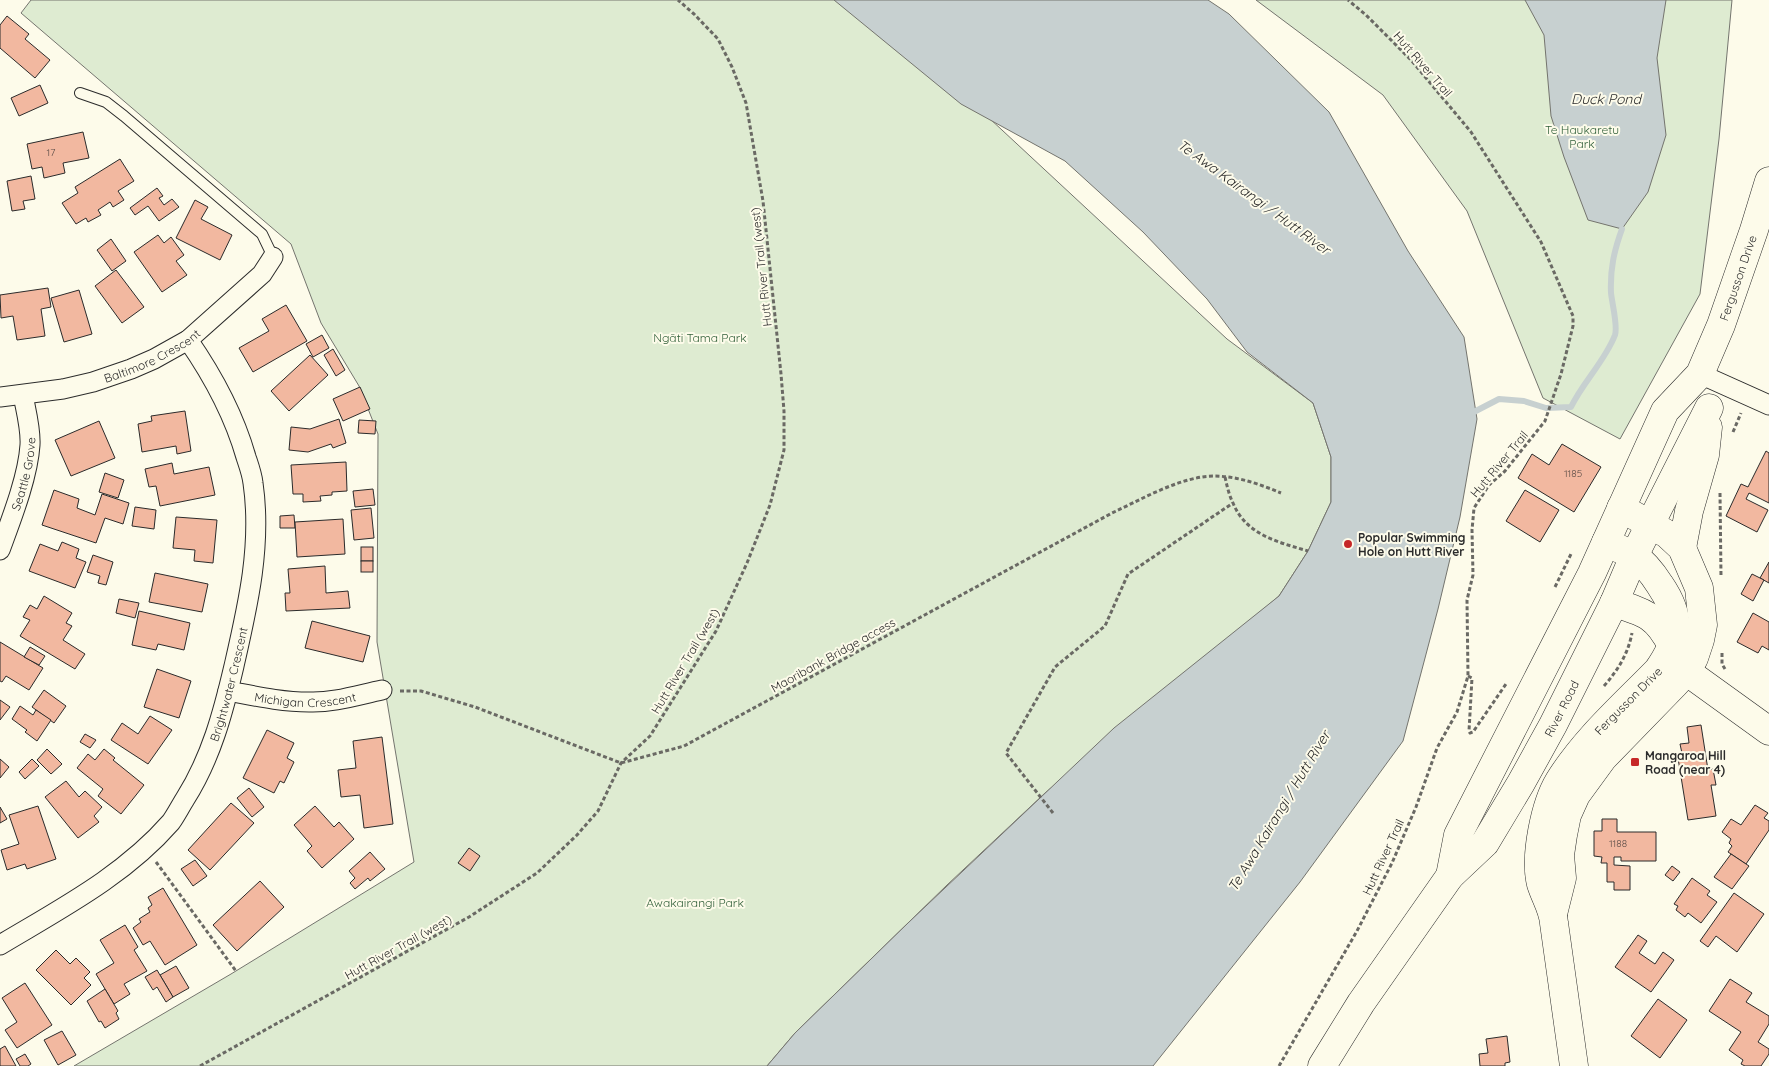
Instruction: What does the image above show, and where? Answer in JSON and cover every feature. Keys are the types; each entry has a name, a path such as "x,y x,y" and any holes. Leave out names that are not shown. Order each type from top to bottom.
{"main road":[{"name":"Fergusson Drive","path":"1675,658 1677,626 1674,609 1649,569 1634,556 1606,542 1665,411 1700,374 1721,325 1769,181"},
{"path":"1682,548 1689,511 1705,455 1710,408 1700,374"},
{"path":"1652,525 1710,408"},
{"name":"Fergusson Drive","path":"1574,1066 1553,914 1541,882 1540,839 1550,799 1559,781 1588,743 1658,670 1675,658 1694,658 1700,640 1702,616 1699,588 1682,548 1667,534 1621,508"},
{"name":"River Road","path":"1322,1066 1450,876 1485,842 1521,783 1553,725 1614,603 1634,556 1652,525"},
{"name":"River Road","path":"1450,876 1458,835 1606,542"},
{"path":"1614,603 1639,611 1653,618 1664,630 1675,658 1711,690 1769,731"}],"street":[{"name":"Baltimore Crescent","path":"0,397 63,389 93,382 154,359 188,340 262,274 273,256"},
{"name":"Brightwater Crescent","path":"0,945 88,892 120,870 146,848 172,820 194,784 212,746 228,691 249,601 255,558 256,520 253,481 236,423 217,386 188,340"},
{"path":"1700,374 1769,405"},
{"name":"Seattle Grove","path":"0,550 12,519 27,464 30,445 30,429 23,395"},
{"name":"Michigan Crescent","path":"228,691 270,699 310,702 336,700 382,690"}],"lane":[{"path":"80,93 106,102 124,116 262,234 273,256"}],"path":[{"name":"Hutt River Trail (west)","path":"200,1066 469,917 537,873 598,811 621,763 650,736 716,631 747,563 770,505 784,450 784,411 781,374 764,210 746,103 732,67 718,39 678,0"},
{"name":"Hutt River Trail","path":"1279,1066 1357,931 1392,863 1442,738 1457,712 1468,676 1467,600 1473,575 1472,530 1474,508 1489,485 1505,471 1545,421 1556,392 1573,326 1573,316 1541,242 1470,132 1411,60 1366,15 1348,0"},
{"path":"1731,437 1748,396"},
{"name":"Maoribank Bridge access","path":"621,763 684,746 1112,513 1180,483 1203,477 1225,477 1252,481 1282,493"},
{"path":"1225,477 1232,503 1242,520 1258,533 1273,540 1308,551"},
{"path":"1720,489 1722,584"},
{"path":"1053,813 1006,753 1055,667 1105,626 1128,574 1232,503"},
{"path":"1555,588 1571,554"},
{"path":"1711,690 1726,670 1722,664 1722,644"},
{"path":"1468,676 1472,678 1470,733 1473,732 1510,678"},
{"path":"382,690 421,691 475,707 621,763"},
{"path":"146,848 236,971"}],"green space":[{"name":"Ngāti Tama Park","path":"31,0 862,0 1227,339 1313,403 1331,457 1331,502 1308,551 1279,596 1045,793 947,885 795,1033 767,1066 74,1066 231,974 414,862 377,642 378,434 359,386 321,323 291,244 21,13"},
{"name":"Te Haukaretu Park","path":"1256,0 1732,0 1719,139 1700,294 1620,439 1543,398 1467,211 1383,95"}],"water":[{"name":"Te Awa Kairangi / Hutt River","path":"834,0 1208,0 1229,14 1329,112 1408,251 1464,337 1477,419 1460,517 1403,741 1300,882 1153,1066 767,1066 795,1033 1114,728 1279,596 1308,551 1331,502 1331,457 1313,403 1247,352 1207,299 1143,232 1065,161 961,104"},
{"name":"Duck Pond","path":"1525,0 1666,0 1657,58 1666,135 1648,192 1622,229 1588,220 1551,116 1544,35"}],"building":[{"path":"7,16 29,34 25,39 50,60 35,78 0,48 0,25"},
{"path":"40,85 48,103 19,116 11,98"},
{"path":"83,132 89,158 63,163 65,173 44,178 42,167 32,169 27,144"},
{"path":"120,159 134,181 118,191 124,200 113,207 110,202 98,210 101,215 88,222 86,218 76,224 62,203 78,193 75,187"},
{"path":"31,176 35,199 23,201 25,209 12,211 7,181"},
{"path":"157,188 163,196 159,198 164,205 172,199 179,207 159,221 148,206 135,215 130,208"},
{"path":"195,200 208,207 201,219 232,235 220,260 176,238"},
{"path":"158,235 164,243 171,237 184,255 176,261 187,275 162,292 134,252"},
{"path":"111,239 126,261 112,271 97,250"},
{"path":"116,270 144,307 122,323 95,286"},
{"path":"48,288 51,307 41,309 45,336 17,340 13,316 1,318 0,295"},
{"path":"79,290 92,334 64,342 51,298"},
{"path":"286,305 307,341 253,372 239,348 269,331 262,319"},
{"path":"322,335 329,348 313,357 306,344"},
{"path":"333,349 345,370 336,376 324,355"},
{"path":"310,355 328,375 289,411 271,391"},
{"path":"360,387 370,409 343,421 333,399"},
{"path":"185,411 191,451 177,454 176,446 142,452 138,424 152,421 151,416"},
{"path":"339,419 346,443 333,448 331,444 308,452 289,450 291,427 310,429"},
{"path":"359,420 376,421 375,434 358,433"},
{"path":"99,421 115,458 71,476 55,440"},
{"path":"1562,444 1601,467 1574,512 1518,478 1532,454 1549,465"},
{"path":"1766,451 1769,453 1769,503 1749,493 1746,499 1768,510 1757,532 1726,516 1741,484 1748,487"},
{"path":"346,462 347,491 332,492 332,495 320,496 321,501 303,502 303,494 293,494 291,465"},
{"path":"172,463 174,474 209,467 215,495 160,506 156,486 149,487 145,469"},
{"path":"105,473 124,480 118,498 99,492"},
{"path":"373,489 375,505 355,507 353,491"},
{"path":"54,490 79,499 77,508 95,515 102,494 129,503 123,524 105,518 96,543 42,525"},
{"path":"1525,490 1559,510 1540,542 1506,521"},
{"path":"135,507 156,510 154,529 132,526"},
{"path":"371,508 374,538 354,540 351,510"},
{"path":"294,515 295,528 280,528 280,516"},
{"path":"176,517 217,520 213,563 194,561 195,550 173,548"},
{"path":"343,519 345,554 297,557 295,522"},
{"path":"62,542 79,549 76,558 86,562 75,588 29,571 40,544 58,551"},
{"path":"361,547 373,547 373,561 361,561"},
{"path":"93,555 113,562 106,585 98,583 100,576 87,572"},
{"path":"361,561 373,561 373,572 361,572"},
{"path":"1769,562 1769,583 1760,578"},
{"path":"325,566 326,593 348,591 350,608 286,611 285,593 290,593 288,569"},
{"path":"155,573 208,584 202,612 149,602"},
{"path":"1752,574 1764,580 1753,601 1741,594"},
{"path":"44,596 72,613 66,623 72,626 63,640 85,654 75,669 20,636 30,620 23,617 30,605 37,609"},
{"path":"119,599 139,603 135,618 116,613"},
{"path":"139,611 190,623 184,650 158,644 156,650 132,645"},
{"path":"1753,613 1769,622 1769,650 1762,646 1758,653 1737,642"},
{"path":"312,621 370,636 363,662 305,648"},
{"path":"0,642 43,668 29,690 6,676 2,682 0,681"},
{"path":"30,647 45,656 39,665 24,657"},
{"path":"157,669 191,681 179,718 144,707"},
{"path":"44,690 66,706 54,723 32,707"},
{"path":"0,700 10,707 0,720"},
{"path":"20,706 33,715 36,710 51,720 37,741 25,732 27,730 12,719"},
{"path":"150,716 172,730 148,764 111,740 122,723 138,734"},
{"path":"1701,725 1708,770 1713,769 1716,785 1711,785 1716,816 1688,820 1678,758 1683,758 1680,744 1689,743 1687,727"},
{"path":"267,730 294,743 287,758 294,762 284,783 280,781 274,793 243,778"},
{"path":"85,734 96,740 90,748 80,742"},
{"path":"382,737 393,824 364,828 360,795 341,797 338,770 356,768 353,741"},
{"path":"47,749 62,764 51,774 37,760"},
{"path":"104,749 115,758 113,760 144,785 121,814 98,796 103,789 77,768 88,754 95,760"},
{"path":"0,759 9,767 0,778"},
{"path":"32,759 39,766 25,779 19,772"},
{"path":"66,781 79,797 85,791 102,807 94,816 99,822 78,838 45,797"},
{"path":"249,788 264,807 252,817 237,798"},
{"path":"231,803 254,823 210,870 188,850"},
{"path":"1755,805 1768,813 1764,818 1769,821 1769,830 1746,864 1728,852 1732,846 1729,843 1731,839 1722,832 1731,819 1741,825"},
{"path":"38,806 56,859 27,869 25,864 7,870 1,850 19,844 9,815"},
{"path":"315,806 334,827 339,822 354,839 322,868 307,851 312,846 294,825"},
{"path":"0,807 7,819 0,823"},
{"path":"1602,819 1617,819 1617,832 1656,832 1656,861 1621,861 1621,857 1614,857 1614,865 1630,866 1630,890 1614,890 1614,882 1607,882 1607,863 1601,863 1602,857 1594,856 1594,831 1602,831"},
{"path":"469,848 480,856 470,871 458,863"},
{"path":"370,852 385,869 370,881 368,878 355,889 350,883 355,878 349,871"},
{"path":"1731,854 1749,866 1732,889 1714,877"},
{"path":"195,860 207,876 193,886 181,869"},
{"path":"1672,866 1680,872 1673,881 1665,875"},
{"path":"1692,878 1710,891 1707,895 1717,902 1701,923 1688,913 1685,917 1676,910 1678,906 1674,904"},
{"path":"260,881 284,907 237,951 213,925"},
{"path":"163,888 197,945 165,965 150,941 143,945 133,928 141,922 139,919 150,912 148,908 152,905 148,897"},
{"path":"1734,893 1764,914 1737,952 1716,936 1708,947 1700,941"},
{"path":"125,925 138,947 134,950 147,971 124,984 130,994 114,1004 96,974 114,963 100,940"},
{"path":"1638,935 1647,941 1639,953 1655,964 1663,952 1674,960 1651,992 1615,967"},
{"path":"56,950 70,964 76,958 90,972 84,978 91,985 71,1005 36,970"},
{"path":"176,966 189,988 173,997 160,975"},
{"path":"157,970 173,997 166,1002 157,987 153,990 145,977"},
{"path":"1730,979 1752,993 1746,1002 1769,1016 1769,1024 1758,1042 1769,1049 1769,1054 1761,1066 1745,1066 1741,1064 1743,1060 1729,1050 1741,1032 1709,1011"},
{"path":"25,983 52,1025 17,1048 5,1030 17,1022 2,998"},
{"path":"105,989 118,1011 116,1013 119,1019 105,1028 101,1021 99,1022 87,1001"},
{"path":"1658,999 1687,1020 1660,1058 1631,1036"},
{"path":"62,1031 76,1055 58,1065 44,1040"},
{"path":"1507,1036 1510,1062 1505,1063 1505,1066 1480,1066 1479,1054 1488,1053 1486,1039"},
{"path":"5,1046 16,1066 0,1066 0,1049"},
{"path":"25,1054 31,1064 20,1066 16,1059"}],"waterway":[{"path":"1470,414 1499,399 1524,401 1546,408 1571,407 1606,354 1615,335 1616,326 1611,293 1611,276 1622,229"}],"place":[{"name":"Popular Swimming Hole on Hutt River","path":"1348,544"},
{"name":"Mangaroa Hill Road (near 4)","path":"1635,762"}],"park label":[{"name":"Awakairangi Park","path":"695,902"}]}
